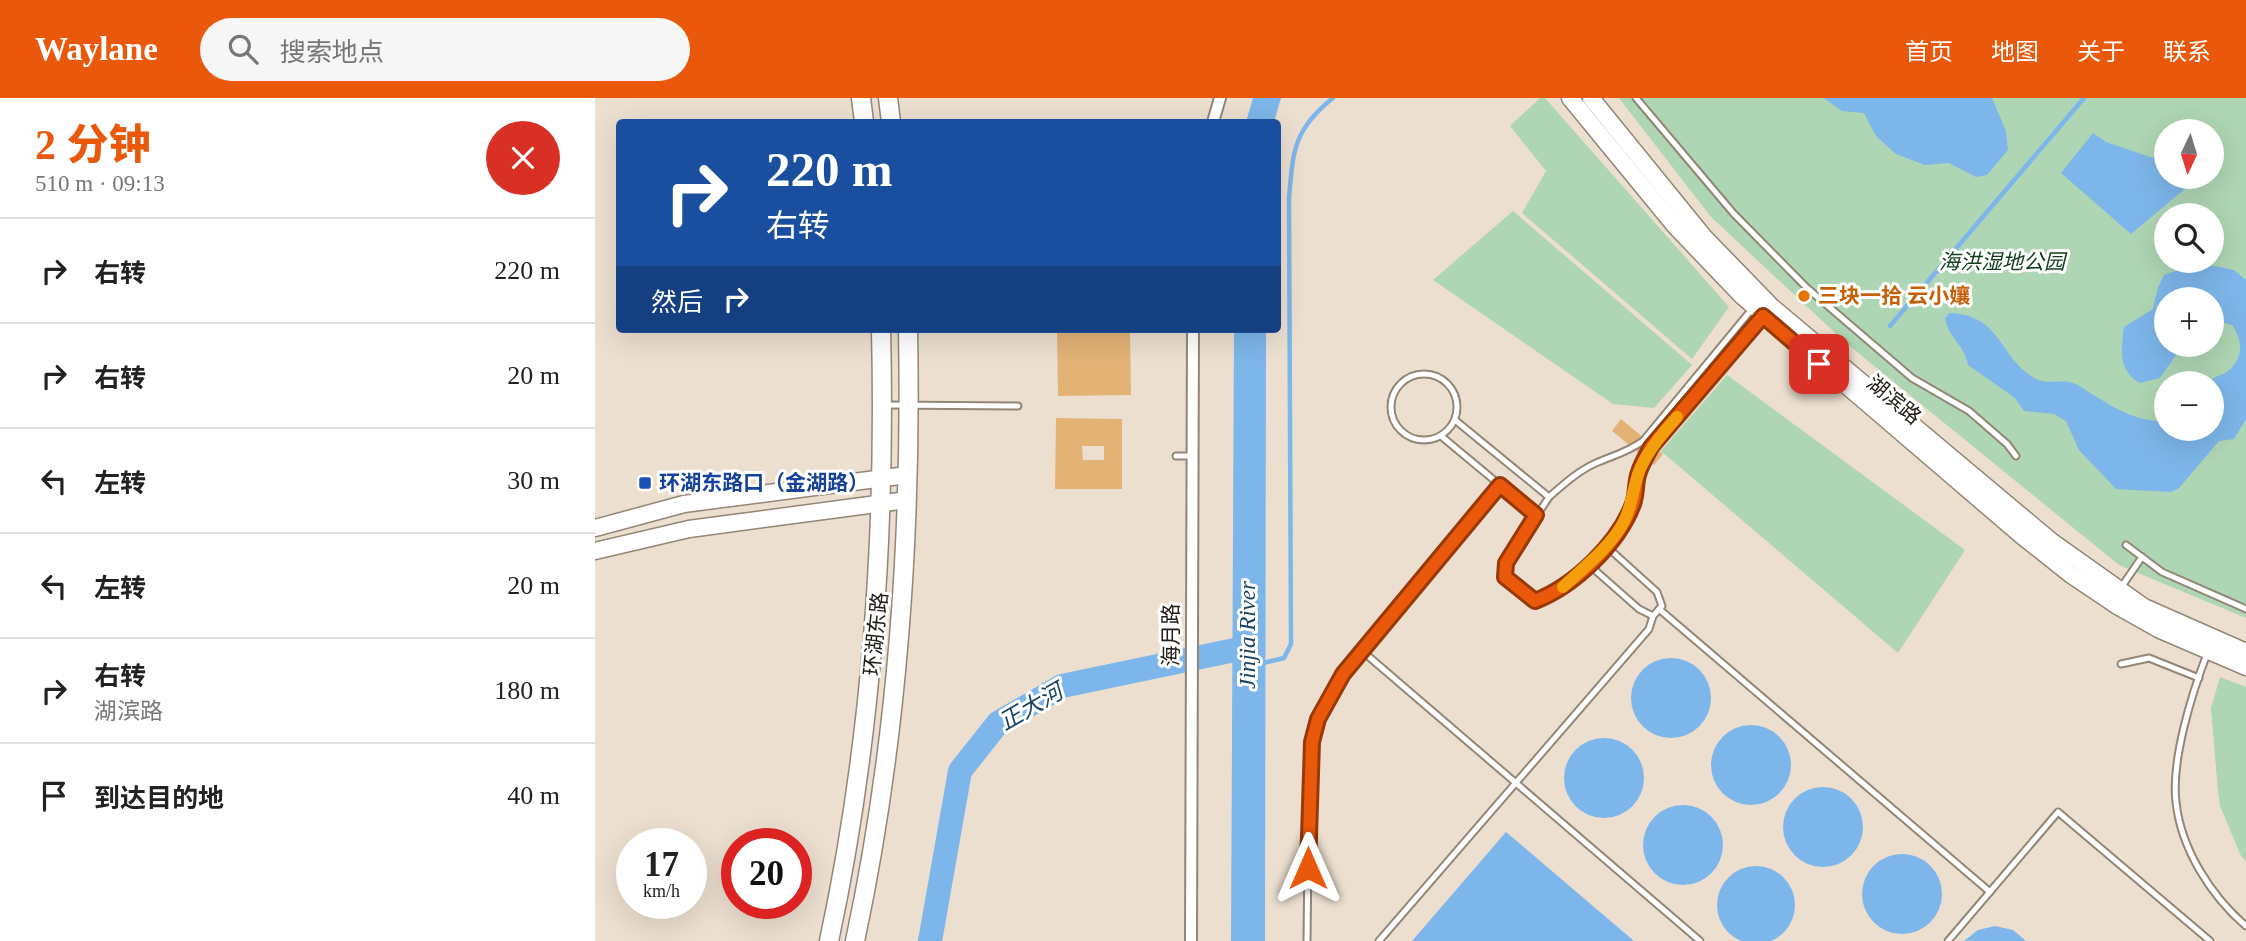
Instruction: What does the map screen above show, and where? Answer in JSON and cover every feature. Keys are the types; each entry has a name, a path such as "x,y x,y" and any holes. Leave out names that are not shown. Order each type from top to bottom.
{"main road":[{"path":"861,98 864,119"},
{"path":"888,98 891,119"},
{"name":"湖滨路","path":"1570,98 1675,226 1758,312 2070,574 2150,624 2246,667"},
{"name":"湖滨路","path":"1591,98 1704,237 1772,307 2051,541 2120,590 2182,626 2246,652"},
{"name":"环湖东路","path":"829,941 862,747 877,584 883,405 881,333"},
{"name":"环湖东路","path":"855,941 888,747 905,580 908,333"},
{"path":"595,528 684,504 907,475"},
{"path":"595,551 689,529 907,500"}],"street":[{"path":"1214,119 1220,98"},
{"name":"海月路","path":"1191,941 1193,333"}],"lane":[{"path":"1636,98 1734,214 1807,288 1912,378 1969,411 2007,444 2016,456"},
{"path":"1758,312 1651,447 1639,472 1634,502 1622,526 1606,546 1556,593 1535,601 1505,577 1506,563 1549,497 1588,468 1624,454 1643,441 1758,312"},
{"path":"1422,374 1444,380 1457,398 1455,420 1441,436 1420,440 1401,431 1395,422 1391,401 1402,382 1422,374"},
{"path":"883,405 1018,406"},
{"path":"1455,420 1549,497"},
{"path":"1441,436 1536,515"},
{"path":"1176,456 1192,456"},
{"path":"1307,941 1312,742 1329,697 1361,650 1500,485"},
{"path":"2126,545 2162,572 2246,609"},
{"path":"1378,941 1649,629 1653,616 1661,606 1657,592 1606,546"},
{"path":"2120,590 2142,557"},
{"path":"1588,564 1639,609 1653,616"},
{"path":"1659,609 1990,892"},
{"path":"1361,650 1700,941"},
{"path":"2208,652 2178,766 2176,801 2190,850 2214,893 2246,926"},
{"path":"2121,664 2149,658 2199,678"},
{"path":"1948,941 2058,812 2210,941"}],"green space":[{"path":"1540,98 1545,98 1729,307 1692,359 1522,213 1546,171 1510,126"},
{"name":"海洪湿地公园","path":"1619,98 2246,98 2246,618 2119,565 1846,343 1711,217"},
{"path":"1513,211 1692,365 1654,408 1613,404 1433,280"},
{"path":"1727,375 1965,550 1898,653 1661,451"},
{"path":"2220,677 2246,687 2246,861 2241,856 2220,806 2211,708"}],"water":[{"path":"1253,98 1281,98 1275,119 1247,119"},
{"path":"1824,98 1992,98 2006,131 2008,150 1987,175 1976,177 1949,163 1925,165 1896,154 1876,136 1864,113 1842,111"},
{"path":"2093,133 2106,142 2154,157 2154,189 2185,189 2168,203 2154,203 2154,215 2131,234 2061,173"},
{"path":"2224,268 2234,270 2246,280 2246,419 2234,439 2224,440 2224,373 2237,361 2240,343 2232,325 2224,323 2224,287 2158,287 2164,275 2224,273"},
{"path":"2154,305 2154,357 2175,357 2165,371 2154,371 2154,380 2140,383 2124,366 2124,327 2153,309"},
{"path":"1949,313 1980,321 1999,339 2014,360 2036,379 2075,384 2127,414 2154,421 2154,441 2219,441 2179,488 2171,492 2116,489 2079,450 2066,421 2054,414 2024,411 2015,398 1968,365 1964,352 1950,332 1945,319"},
{"name":"Jinjia River","path":"1234,333 1266,333 1265,941 1231,941"},
{"path":"1671,658 1686,661 1699,670 1708,683 1711,698 1708,713 1699,726 1686,735 1671,738 1656,735 1643,726 1634,713 1631,698 1634,683 1643,670 1656,661"},
{"path":"1751,725 1766,728 1779,737 1788,750 1791,765 1788,780 1779,793 1766,802 1751,805 1736,802 1723,793 1714,780 1711,765 1714,750 1723,737 1736,728"},
{"path":"1604,738 1619,741 1632,750 1641,763 1644,778 1641,793 1632,806 1619,815 1604,818 1589,815 1576,806 1567,793 1564,778 1567,763 1576,750 1589,741"},
{"path":"1823,787 1838,790 1851,799 1860,812 1863,827 1860,842 1851,855 1838,864 1823,867 1808,864 1795,855 1786,842 1783,827 1786,812 1795,799 1808,790"},
{"path":"1683,805 1698,808 1711,817 1720,830 1723,845 1720,860 1711,873 1698,882 1683,885 1668,882 1655,873 1646,860 1643,845 1646,830 1655,817 1668,808"},
{"path":"1506,832 1634,941 1412,941"},
{"path":"1902,854 1917,857 1930,866 1939,879 1942,894 1939,909 1930,922 1917,931 1902,934 1887,931 1874,922 1865,909 1862,894 1865,879 1874,866 1887,857"},
{"path":"1748,866 1764,866 1778,872 1789,883 1795,897 1795,913 1789,927 1778,938 1769,942 1743,942 1734,938 1723,927 1717,913 1717,897 1723,883 1734,872"},
{"path":"1995,926 2013,930 2026,941 1964,941 1978,930"}],"building":[{"path":"1057,333 1130,333 1131,395 1058,396"},
{"path":"1056,418 1122,419 1122,489 1055,489","holes":["1082,446 1104,446 1104,460 1083,460"]},
{"path":"1621,419 1663,454 1654,465 1612,431"}],"waterway":[{"name":"Jinjia River","path":"1259,664 1284,658 1291,644 1289,199 1292,167 1297,142 1303,131 1333,98"},
{"path":"1890,326 2084,98"},
{"name":"正大河","path":"930,941 960,771 998,723 1062,686 1249,647"}],"slow traffic":[{"path":"1563,587 1606,546 1622,526 1634,502 1639,472 1651,447 1677,417"}],"place":[{"name":"三块一拾 云小孃","path":"1804,296"},
{"name":"环湖东路口（金湖路）","path":"645,483"}],"route":[{"path":"1308,868 1309,770 1312,742 1318,719 1329,697 1343,674 1500,485 1536,515 1527,534 1506,563 1505,577 1535,601 1556,593 1606,546 1622,526 1634,502 1639,472 1651,447 1763,316 1819,364"}]}
